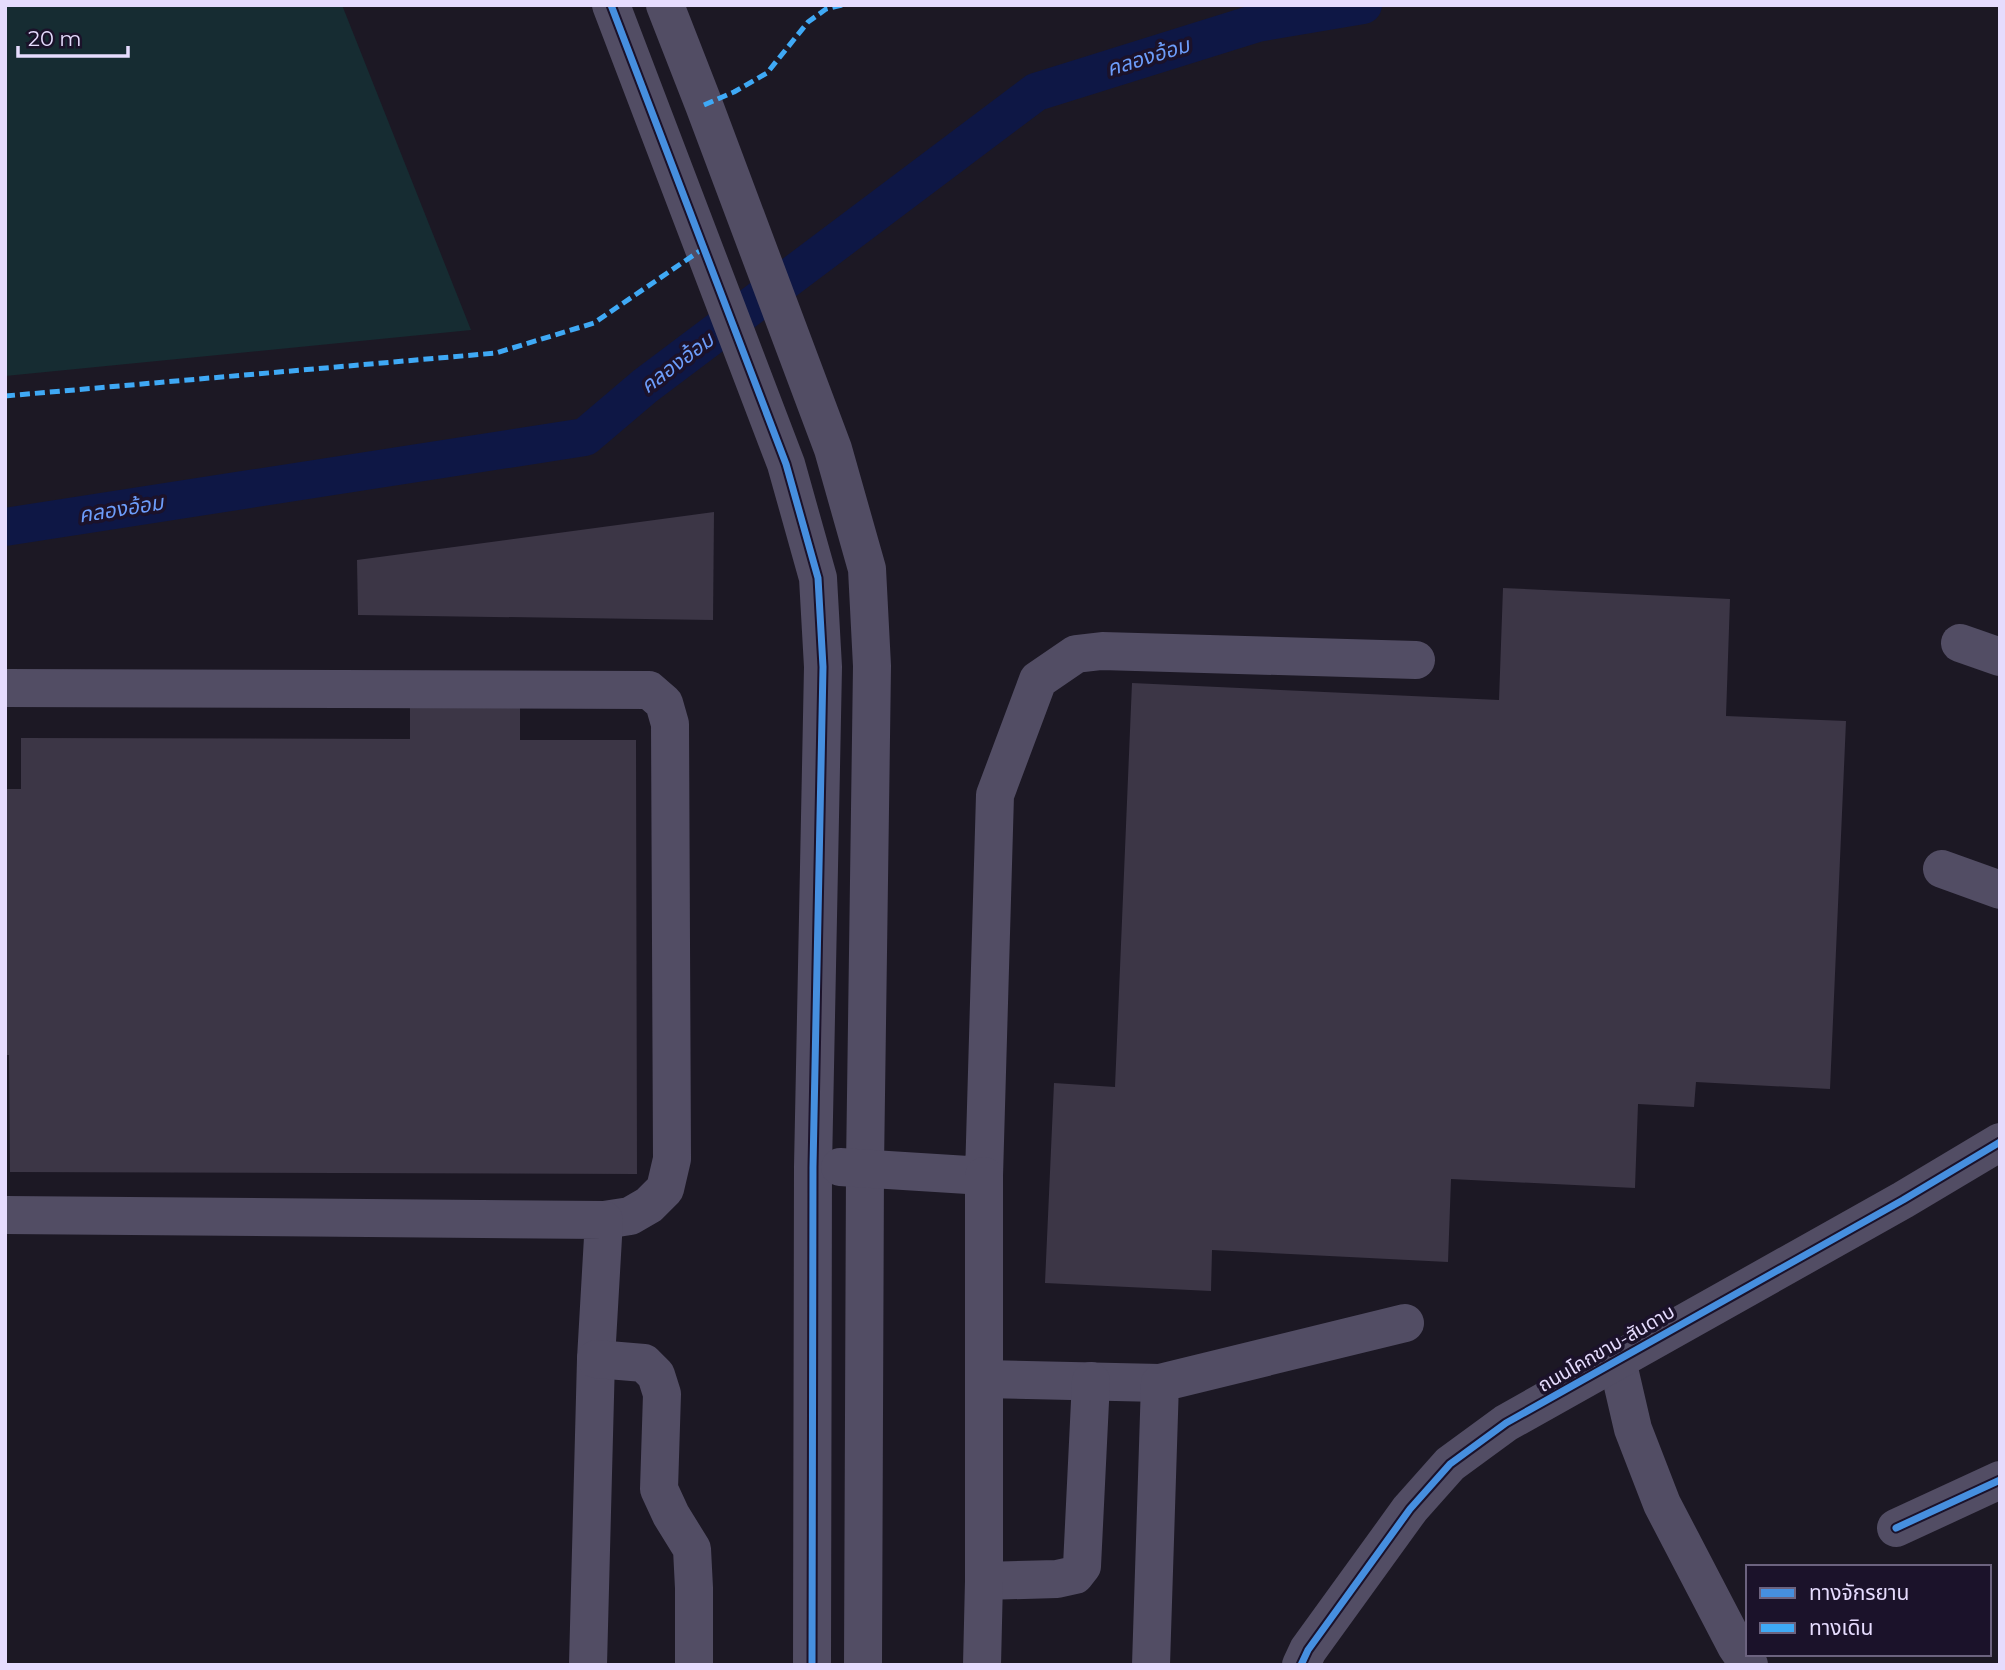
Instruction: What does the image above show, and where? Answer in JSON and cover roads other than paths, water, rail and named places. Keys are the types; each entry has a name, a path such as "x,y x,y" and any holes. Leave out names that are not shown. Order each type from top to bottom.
{"street":[{"path":"611,5 786,464 818,578 823,667 813,1167 812,1665"},
{"path":"665,5 833,449 867,569 872,666 865,1167 863,1665"},
{"path":"1960,643 2000,657"},
{"path":"982,1665 984,1175 995,795 1038,680 1076,654 1102,651 1416,660"},
{"path":"5,688 649,690 664,704 670,724 672,1159 664,1189 649,1205 630,1216 604,1220 5,1215"},
{"path":"1942,869 2000,890"},
{"name":"ถนนโคกขาม-สันดาบ","path":"1301,1665 1308,1650 1410,1509 1450,1464 1506,1423 1998,1149"},
{"path":"813,1167 865,1167 984,1175"},
{"path":"587,1665 596,1359 604,1220"},
{"path":"984,1379 1160,1383 1405,1323"},
{"path":"596,1359 644,1363 656,1375 662,1394 659,1489 692,1549 694,1665"},
{"path":"1616,1360 1633,1429 1662,1504 1736,1646 1749,1665"},
{"path":"984,1581 1057,1579 1074,1575 1082,1566 1091,1381"},
{"path":"1151,1665 1160,1383"},
{"path":"1896,1528 2000,1480"}],"waterway":[{"name":"คลองอ้อม","path":"5,527 585,437 645,386 1036,92 1257,23 1363,5"}]}
